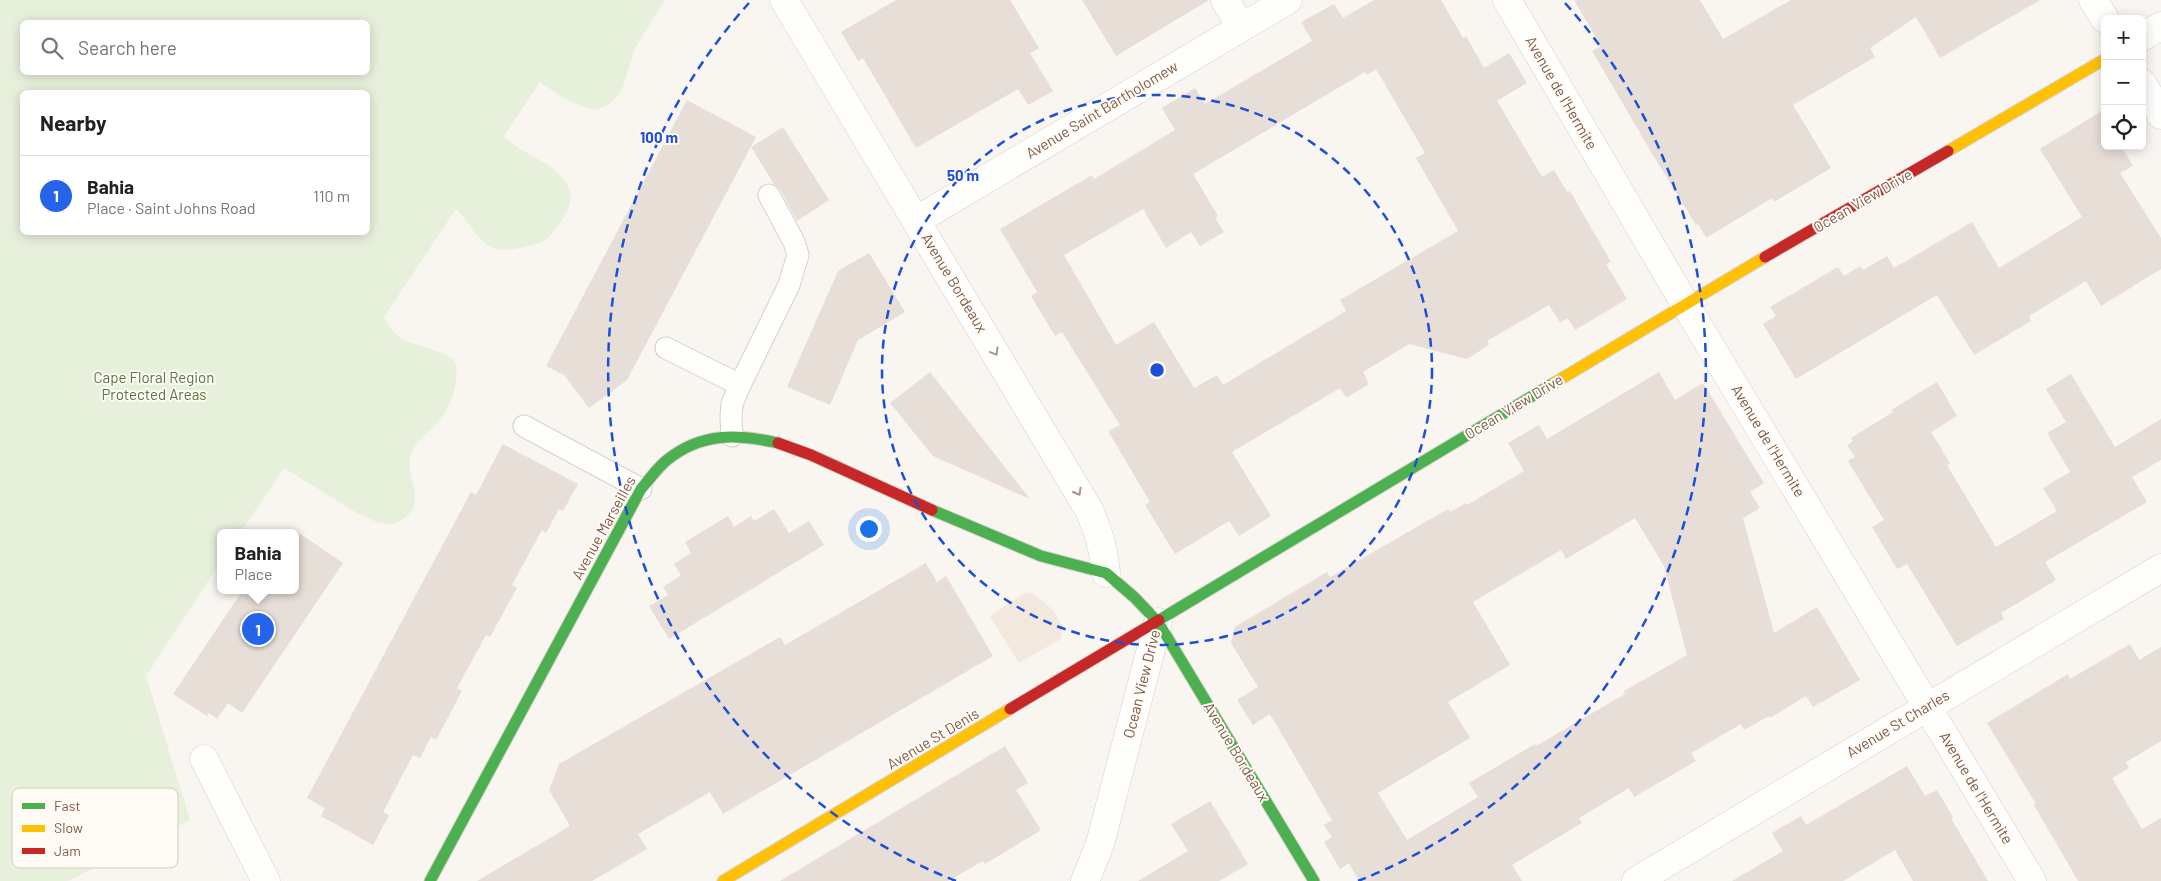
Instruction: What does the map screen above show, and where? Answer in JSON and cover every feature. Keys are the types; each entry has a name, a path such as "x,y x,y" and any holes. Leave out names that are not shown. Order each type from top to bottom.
{"street":[{"name":"Avenue Bordeaux","path":"784,0 1089,510 1099,531 1104,550 1106,573"},
{"path":"1225,0 1241,27"},
{"name":"Avenue Saint Bartholomew","path":"916,220 1288,0"},
{"name":"Avenue de l'Hermite","path":"1506,0 1685,304 2032,881"},
{"path":"2093,0 2102,15"},
{"path":"2146,35 2161,26"},
{"name":"Ocean View Drive","path":"1085,881 1100,844 1158,622 1685,304 2103,60"},
{"path":"2146,90 2161,115"},
{"name":"Avenue Marseilles","path":"430,881 641,489 661,465 692,445 713,438 753,436 798,449 1008,543 1041,556 1106,573 1134,597 1158,622"},
{"name":"Avenue St Charles","path":"1636,881 2161,568"},
{"name":"Avenue Bordeaux","path":"1158,622 1314,881"},
{"name":"Avenue St Denis","path":"723,881 1158,622"},
{"path":"204,759 266,881"}],"lane":[{"path":"732,436 732,404 789,285 798,255 794,242 769,195"},
{"path":"666,348 740,385"},
{"path":"524,426 641,489"}],"shaded area":[{"path":"1026,592 1034,594 1053,610 1063,627 1061,639 1019,663 990,616"}],"green space":[{"name":"Cape Floral Region Protected Areas","path":"0,0 665,0 635,48 623,87 616,98 606,106 595,110 565,99 540,82 504,136 556,171 569,188 571,194 568,208 548,238 544,241 515,249 496,249 479,237 456,209 384,317 390,327 404,340 447,355 453,359 456,364 457,373 452,398 448,407 439,421 418,443 411,454 410,464 415,501 406,517 394,524 379,523 357,513 284,468 243,529 217,529 217,568 146,676 190,820 178,826 178,788 12,788 12,868 94,868 68,881 0,881"}],"building":[{"path":"896,0 1010,0 1039,48 1030,53 1053,91 1028,105 1018,89 916,148 863,58 858,61 841,32"},
{"path":"1082,0 1209,0 1116,56"},
{"path":"1374,0 1441,0 1463,38 1466,36 1484,68 1509,53 1527,83 1497,101 1542,177 1554,170 1567,192 1570,191 1611,262 1606,264 1627,299 1575,330 1568,318 1560,323 1549,305 1487,341 1489,345 1467,359 1409,344 1363,372 1369,384 1346,398 1340,388 1232,452 1271,516 1239,536 1229,521 1175,554 1145,505 1150,502 1108,431 1120,425 1062,332 1055,336 1031,296 1037,292 1000,229 1092,175 1094,179 1175,130 1162,108 1195,88 1205,104 1312,41 1301,22 1334,4 1343,18","holes":["1376,69 1425,153 1416,158 1458,231 1340,300 1346,311 1223,385 1217,375 1194,388 1154,322 1116,345 1064,255 1143,209 1166,248 1191,232 1200,246 1224,232 1215,218 1218,216 1193,174 1365,72 1367,75"]},
{"path":"1574,0 1700,0 1723,39 1791,0 2040,0 1940,58 1916,17 1870,48 1875,57 1793,105 1831,168 1774,202 1772,198 1706,238 1653,155 1592,51 1601,46"},
{"path":"687,100 756,137 627,380 589,408 564,375 546,366"},
{"path":"2101,111 2101,150 2123,150 2133,166 2120,173 2161,238 2161,269 2101,306 2086,281 2029,316 2031,321 1974,355 1937,295 1796,379 1763,324 1776,316 1770,307 1838,267 1844,276 1860,266 1863,270 1887,256 1894,268 1972,222 1999,268 2082,217 2040,149"},
{"path":"783,127 829,200 797,221 780,189 774,184 751,147"},
{"path":"869,253 905,312 858,340 830,405 787,387 838,271"},
{"path":"930,372 1030,499 933,456 890,403"},
{"path":"1659,372 1675,400 1703,383 1764,483 1750,492 1760,508 1743,518 1774,633 1817,607 1860,680 1813,707 1806,696 1770,718 1769,716 1744,730 1741,724 1691,753 1696,761 1634,797 1629,788 1579,818 1582,823 1512,865 1522,881 1359,881 1349,863 1340,869 1324,842 1332,837 1324,825 1332,820 1270,714 1253,725 1237,700 1258,687 1231,643 1235,627 1327,572 1330,577 1448,509 1450,512 1466,503 1467,505 1524,471 1508,443 1539,425 1547,439","holes":["1635,518 1664,566 1687,655 1624,691 1625,694 1469,783 1478,797 1407,840 1378,793 1470,738 1448,702 1510,665 1473,602 1561,550 1566,559"]},
{"path":"2071,374 2115,447 2161,419 2161,460 2132,477 2147,502 2045,562 2056,580 2001,613 2004,619 1957,646 1907,564 1897,569 1872,527 1884,520 1848,461 1855,457 1847,445 1853,441 1851,438 1893,412 1891,410 1937,382 1957,416 1931,432 1950,463 1947,465 1996,547 2057,511 2043,488 2070,472 2047,433 2066,422 2046,389"},
{"path":"503,444 578,484 563,511 559,509 546,533 542,530 512,585 517,588 490,637 486,635 457,688 462,691 436,740 431,737 420,758 413,755 383,812 389,815 373,845 321,816 325,808 307,798 471,492 476,495"},
{"path":"774,509 789,533 809,521 824,545 669,639 649,606 668,595 663,587 681,575 674,564 691,553 685,542 728,516 734,527 751,516 754,521"},
{"path":"299,533 343,563 242,713 228,703 217,719 209,713 207,716 173,694 240,594 299,594"},
{"path":"926,563 937,582 946,576 993,656 723,814 710,792 638,834 647,849 592,881 477,881 570,826 549,790 559,764 780,637 785,645"},
{"path":"2130,644 2139,660 2161,647 2161,741 2126,762 2129,768 2112,778 2142,829 2161,818 2161,881 2078,881 2034,805 2036,804 1987,723 2068,674 2070,679"},
{"path":"1005,746 1028,783 1016,790 1041,830 985,864 983,861 948,881 780,881"},
{"path":"1907,766 1925,796 1937,790 1988,881 1913,881 1895,850 1843,881 1732,881 1783,851 1772,833 1801,816 1806,825"},
{"path":"1210,801 1248,864 1219,881 1138,881 1188,851 1171,824"}],"traffic: fast":[{"path":"1159,620 1554,383"},
{"path":"430,881 641,489 656,470 680,451 693,444 707,440 734,437 778,443"},
{"path":"932,510 1041,556 1106,573 1134,597 1158,622 1314,881"}],"traffic: slow":[{"path":"1948,151 2103,60"},
{"path":"1554,383 1765,257"},
{"path":"723,881 1010,709"}],"traffic: jam":[{"path":"1765,257 1948,151"},
{"path":"778,443 811,455 932,510"},
{"path":"1010,709 1159,620"}],"place":[{"name":"Bahia","path":"258,629"}]}
